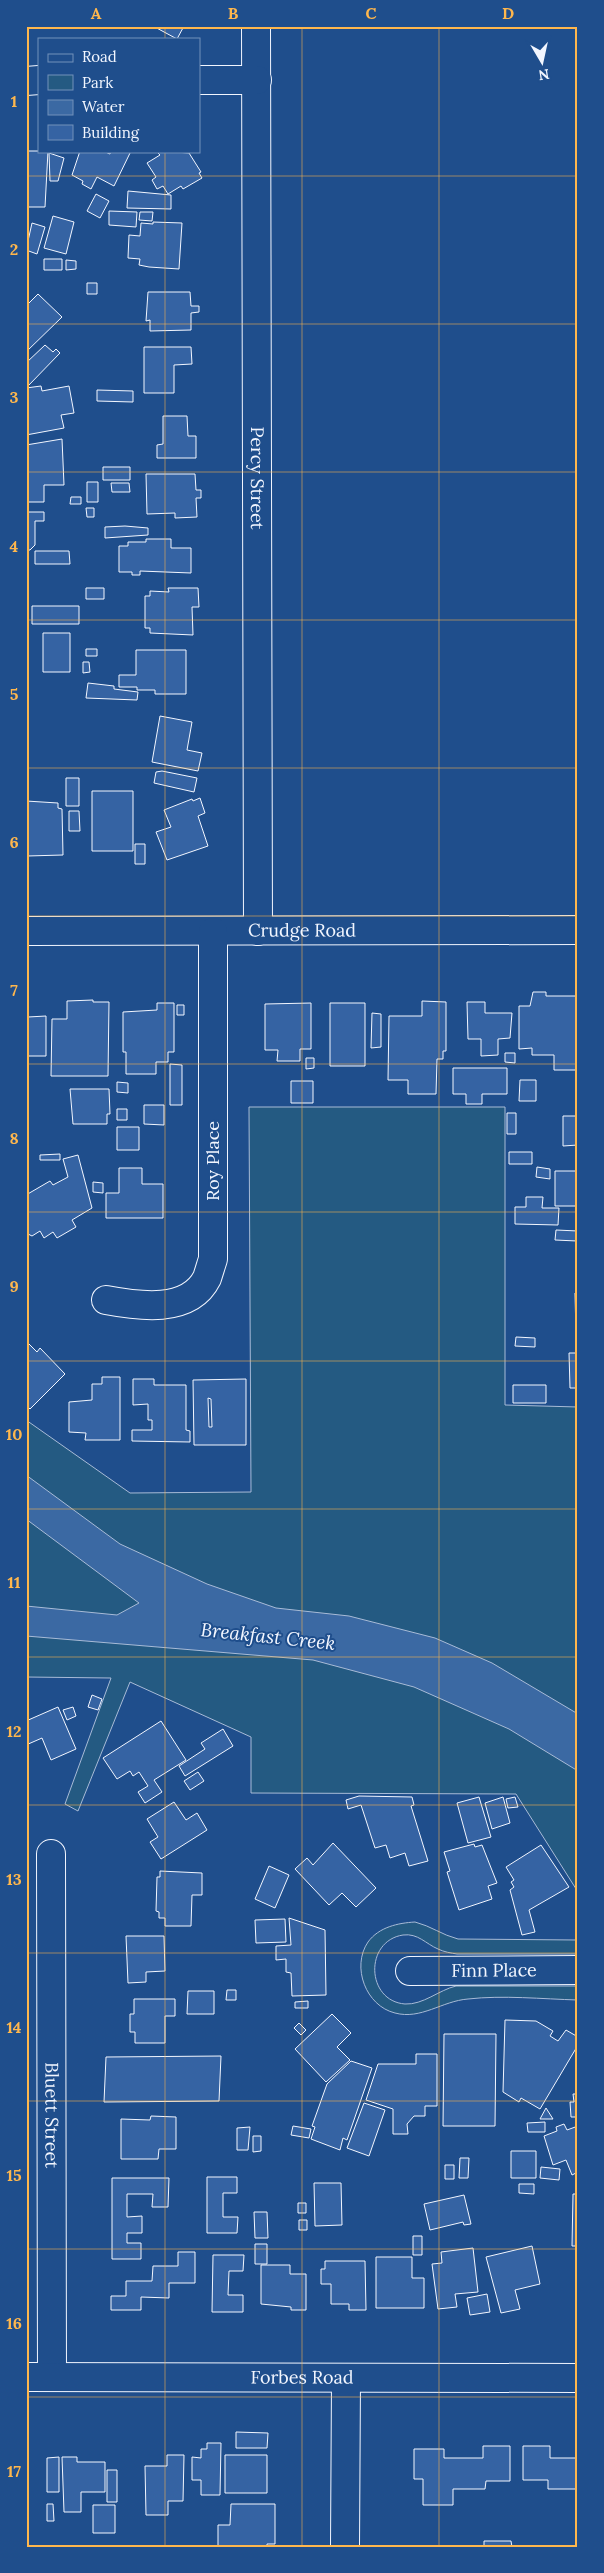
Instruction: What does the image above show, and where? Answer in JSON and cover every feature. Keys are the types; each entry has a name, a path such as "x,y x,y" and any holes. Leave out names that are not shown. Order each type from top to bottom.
{"street":[{"name":"Percy Street","path":"256,26 258,931"},
{"path":"200,80 257,80"},
{"name":"Crudge Road","path":"26,931 578,930"},
{"name":"Roy Place","path":"106,1300 151,1305 178,1302 195,1292 206,1279 213,1259 213,932"},
{"name":"Bluett Street","path":"39,2377 51,1854"},
{"name":"Finn Place","path":"410,1970 578,1970"},
{"name":"Forbes Road","path":"39,2377 578,2378"},
{"path":"344,2547 346,2379"}],"green space":[{"path":"249,1107 505,1107 505,1405 578,1407 578,1892 516,1794 251,1793 251,1737 130,1682 78,1811 65,1804 111,1678 26,1677 26,1420 130,1493 251,1492"},
{"path":"415,1922 458,1939 578,1940 578,1954 457,1954 440,1950 422,1939 403,1935 390,1940 381,1948 376,1959 375,1971 377,1982 383,1993 392,2000 412,2004 456,1986 578,1986 578,2000 509,1997 481,1998 458,2000 414,2014 395,2013 385,2009 369,1994 364,1984 361,1974 363,1952 372,1937 383,1929 402,1923"}],"water":[{"name":"Breakfast Creek","path":"26,1475 120,1544 207,1584 276,1608 349,1616 435,1638 492,1663 578,1714 578,1771 509,1729 414,1687 313,1660 26,1636 26,1606 117,1615 139,1603 26,1519"}],"building":[{"path":"153,26 184,26 178,38"},
{"path":"26,151 48,152 45,207 26,207"},
{"path":"80,152 105,152 110,154 111,152 131,152 114,186 97,177 91,189 82,184 83,181 72,175"},
{"path":"49,153 64,158 58,181 50,181"},
{"path":"158,153 189,153 201,172 199,173 202,178 183,189 181,186 168,194 163,186 157,189 152,180 156,177 147,163 160,155"},
{"path":"128,191 171,195 171,209 127,208"},
{"path":"96,194 109,201 100,218 87,211"},
{"path":"109,211 137,212 136,227 109,225"},
{"path":"140,212 153,212 152,221 139,220"},
{"path":"53,216 74,222 66,254 44,248"},
{"path":"153,222 182,223 179,269 139,265 140,259 128,258 129,235 140,236 141,223 153,224"},
{"path":"32,223 45,227 37,254 26,250"},
{"path":"44,259 62,259 62,270 44,270"},
{"path":"66,260 76,261 76,269 66,270"},
{"path":"87,283 97,283 97,294 87,294"},
{"path":"148,292 190,292 191,306 199,306 199,312 191,313 191,330 150,331 150,320 146,321"},
{"path":"38,294 62,317 26,352 26,306"},
{"path":"45,345 53,352 56,349 60,353 28,386 26,363"},
{"path":"144,347 191,347 192,364 174,365 174,393 144,393"},
{"path":"41,386 42,391 69,386 74,413 61,415 64,428 26,435 26,388"},
{"path":"97,390 133,391 133,402 97,401"},
{"path":"163,416 187,416 188,436 196,436 196,458 157,458 157,445 163,444"},
{"path":"62,439 64,485 44,485 44,502 26,502 26,445"},
{"path":"103,467 130,467 130,480 103,480"},
{"path":"146,474 195,474 196,490 201,490 201,498 196,498 197,517 175,518 175,513 147,514"},
{"path":"87,482 98,482 98,502 87,502"},
{"path":"111,483 129,483 130,492 112,492"},
{"path":"71,497 81,497 81,504 70,504"},
{"path":"86,508 94,508 94,517 87,517"},
{"path":"26,512 44,512 44,521 35,521 35,545 30,550 27,550 26,554"},
{"path":"105,527 148,528 148,535 105,538"},
{"path":"146,539 171,539 171,548 191,548 191,573 140,571 140,575 132,575 132,572 119,572 119,546 128,546 128,542 146,542"},
{"path":"35,551 69,551 70,564 35,564"},
{"path":"86,588 104,588 104,599 86,599"},
{"path":"168,588 198,588 199,607 192,607 193,635 150,633 150,628 145,628 145,596 150,596 150,591 169,592"},
{"path":"32,606 79,606 79,624 32,624"},
{"path":"43,633 70,633 70,672 43,672"},
{"path":"86,649 97,649 97,656 86,656"},
{"path":"136,650 186,650 186,694 155,694 155,690 119,687 119,675 136,675"},
{"path":"83,662 89,662 90,672 83,673"},
{"path":"88,683 114,686 114,689 138,692 137,700 86,698"},
{"path":"160,716 192,722 187,750 202,753 198,771 152,762"},
{"path":"162,771 197,778 194,792 154,783 156,772"},
{"path":"66,778 79,778 79,806 66,806"},
{"path":"92,791 133,791 133,851 92,851"},
{"path":"200,798 205,813 198,816 208,846 167,860 156,832 171,827 164,810 192,799 193,801"},
{"path":"26,801 58,803 58,808 62,809 63,855 27,856"},
{"path":"69,811 79,811 80,831 69,831"},
{"path":"135,844 145,844 145,864 135,864"},
{"path":"533,992 546,992 546,996 578,996 577,1070 554,1070 554,1055 532,1055 532,1048 519,1049 519,1006 530,1006"},
{"path":"93,1000 93,1002 109,1002 108,1076 51,1076 52,1019 67,1019 67,1001"},
{"path":"422,1001 446,1002 446,1051 443,1051 443,1059 437,1059 436,1094 408,1094 408,1080 388,1080 389,1016 422,1016"},
{"path":"26,1002 28,1017 46,1016 46,1056 26,1056"},
{"path":"467,1002 485,1002 485,1013 512,1013 510,1038 498,1039 498,1055 481,1056 481,1039 468,1039"},
{"path":"157,1003 174,1003 174,1052 168,1052 168,1062 156,1062 156,1074 126,1074 126,1052 123,1052 123,1012 157,1010"},
{"path":"311,1003 311,1049 300,1049 300,1061 277,1061 278,1050 265,1050 265,1004"},
{"path":"330,1003 365,1003 365,1066 330,1066"},
{"path":"177,1005 184,1005 184,1015 177,1015"},
{"path":"372,1013 381,1014 381,1047 371,1048"},
{"path":"505,1053 515,1053 515,1063 505,1062"},
{"path":"306,1058 314,1058 314,1068 306,1069"},
{"path":"170,1064 182,1065 182,1105 170,1105"},
{"path":"453,1068 507,1068 507,1094 482,1094 482,1104 466,1104 466,1094 453,1094"},
{"path":"520,1080 536,1080 536,1101 519,1101"},
{"path":"291,1081 313,1081 313,1103 291,1103"},
{"path":"117,1082 128,1083 128,1093 117,1092"},
{"path":"70,1089 109,1089 110,1114 107,1114 107,1124 73,1124"},
{"path":"144,1105 164,1105 164,1125 144,1124"},
{"path":"117,1109 127,1109 127,1120 117,1120"},
{"path":"507,1113 516,1113 516,1134 507,1134"},
{"path":"563,1116 578,1116 578,1145 563,1146"},
{"path":"117,1127 139,1127 139,1150 117,1150"},
{"path":"509,1152 532,1152 532,1164 509,1164"},
{"path":"60,1154 60,1160 40,1160 40,1155"},
{"path":"78,1155 92,1208 72,1220 76,1227 57,1238 53,1232 44,1238 40,1231 32,1236 26,1233 26,1195 50,1181 53,1185 68,1177 63,1159"},
{"path":"537,1167 550,1169 550,1179 536,1177"},
{"path":"119,1168 142,1168 142,1184 163,1184 163,1218 106,1218 106,1193 119,1193"},
{"path":"555,1171 578,1171 578,1206 555,1206"},
{"path":"93,1182 103,1183 103,1193 93,1192"},
{"path":"526,1197 543,1197 542,1208 559,1208 558,1225 515,1224 515,1207 526,1207"},
{"path":"556,1230 578,1231 577,1241 555,1240"},
{"path":"575,1293 578,1293 578,1336 576,1335"},
{"path":"516,1337 535,1338 535,1347 515,1346"},
{"path":"26,1341 37,1352 40,1348 65,1374 30,1409 26,1405"},
{"path":"569,1353 578,1353 578,1388 570,1388"},
{"path":"102,1377 120,1377 120,1440 85,1440 86,1433 69,1432 69,1402 92,1400 92,1384 102,1384"},
{"path":"133,1379 154,1379 154,1385 186,1385 186,1430 190,1431 190,1442 132,1441 132,1430 152,1430 152,1420 148,1420 148,1404 133,1405"},
{"path":"246,1379 246,1445 194,1445 193,1380","holes":["208,1398 211,1399 212,1427 209,1427"]},
{"path":"513,1385 546,1385 546,1403 513,1403"},
{"path":"92,1695 102,1699 98,1710 88,1707"},
{"path":"58,1707 76,1749 51,1760 42,1738 26,1745 26,1721"},
{"path":"73,1707 76,1716 67,1720 63,1710"},
{"path":"161,1721 186,1760 154,1780 162,1792 145,1803 138,1792 148,1786 139,1772 133,1776 130,1771 117,1779 103,1758"},
{"path":"223,1729 233,1746 185,1776 179,1766 205,1749 201,1743"},
{"path":"198,1772 204,1781 190,1790 184,1781"},
{"path":"359,1796 412,1797 414,1805 411,1806 428,1861 409,1866 405,1853 390,1858 386,1845 375,1848 361,1805 348,1809 346,1800"},
{"path":"479,1797 491,1837 468,1843 457,1803"},
{"path":"503,1797 510,1823 492,1829 485,1803"},
{"path":"515,1797 518,1807 508,1808 506,1799"},
{"path":"174,1802 186,1820 197,1813 207,1830 161,1859 150,1842 158,1837 147,1819"},
{"path":"333,1843 376,1888 356,1907 342,1893 329,1905 295,1869 307,1858 313,1865"},
{"path":"474,1844 475,1847 482,1845 497,1883 488,1886 492,1899 459,1910 447,1872 450,1871 444,1852"},
{"path":"541,1845 569,1887 529,1910 535,1932 522,1935 510,1890 514,1887 511,1882 514,1880 506,1867"},
{"path":"269,1866 289,1875 275,1908 255,1899"},
{"path":"160,1871 202,1873 202,1895 192,1895 191,1926 165,1926 165,1918 159,1918 159,1912 156,1911 157,1877 160,1877"},
{"path":"289,1918 325,1930 326,1995 292,1996 291,1973 286,1972 286,1959 276,1960 276,1946 291,1945"},
{"path":"285,1919 286,1942 256,1943 255,1920"},
{"path":"126,1936 164,1936 165,1971 146,1972 146,1982 128,1983"},
{"path":"227,1990 236,1990 236,2000 226,2000"},
{"path":"188,1991 214,1991 214,2014 187,2014"},
{"path":"134,1999 175,1999 175,2016 165,2016 165,2043 135,2043 135,2032 130,2032 130,2014 134,2014"},
{"path":"308,2001 308,2008 295,2008 295,2002"},
{"path":"332,2014 351,2033 337,2047 350,2060 326,2082 295,2049"},
{"path":"505,2020 536,2021 553,2031 550,2036 558,2041 566,2030 578,2037 578,2045 540,2109 521,2098 519,2102 503,2092"},
{"path":"299,2023 306,2030 301,2035 294,2028"},
{"path":"444,2034 496,2034 495,2126 443,2126"},
{"path":"416,2054 437,2054 437,2106 425,2106 425,2116 414,2116 407,2124 408,2134 393,2134 393,2109 366,2100 378,2064 416,2064"},
{"path":"221,2056 219,2101 104,2102 106,2057"},
{"path":"351,2061 372,2068 347,2140 343,2138 340,2150 311,2139 315,2127 312,2126 327,2084"},
{"path":"573,2094 578,2094 578,2117 571,2117 570,2102 574,2102"},
{"path":"364,2103 385,2110 369,2156 347,2148"},
{"path":"546,2108 553,2119 540,2119"},
{"path":"151,2116 176,2117 176,2149 159,2149 158,2159 121,2159 121,2119 150,2120"},
{"path":"545,2122 545,2132 528,2132 527,2123"},
{"path":"564,2124 567,2130 578,2126 578,2172 572,2175 566,2160 553,2165 544,2136 557,2131 556,2127"},
{"path":"293,2126 311,2129 309,2138 291,2135"},
{"path":"250,2127 248,2150 237,2150 237,2128"},
{"path":"253,2136 261,2136 261,2151 253,2152"},
{"path":"511,2151 536,2151 536,2178 511,2178"},
{"path":"460,2158 469,2158 468,2178 459,2178"},
{"path":"445,2165 454,2165 454,2179 445,2179"},
{"path":"541,2167 560,2169 559,2180 540,2178"},
{"path":"207,2177 237,2177 237,2193 223,2193 223,2217 238,2217 237,2233 207,2233"},
{"path":"112,2178 169,2178 168,2207 152,2207 153,2194 127,2194 127,2217 142,2216 142,2233 127,2233 127,2243 141,2243 141,2259 112,2259"},
{"path":"314,2183 341,2183 342,2225 315,2226"},
{"path":"519,2184 534,2184 534,2194 519,2193"},
{"path":"573,2194 578,2194 578,2246 572,2246"},
{"path":"464,2195 471,2224 464,2225 463,2222 430,2230 424,2204"},
{"path":"298,2203 306,2203 306,2213 298,2213"},
{"path":"254,2212 267,2212 268,2238 255,2238"},
{"path":"299,2220 307,2220 307,2230 299,2230"},
{"path":"413,2236 422,2236 422,2255 413,2255"},
{"path":"255,2244 267,2244 267,2264 255,2264"},
{"path":"532,2246 540,2284 515,2290 520,2309 501,2313 486,2257"},
{"path":"473,2248 478,2292 455,2294 457,2307 438,2309 432,2264 442,2263 441,2252"},
{"path":"178,2252 195,2252 195,2283 169,2283 169,2298 141,2297 141,2310 111,2310 111,2296 126,2296 126,2281 152,2281 153,2266 178,2266"},
{"path":"213,2255 244,2255 243,2271 229,2271 228,2295 243,2295 243,2312 212,2312"},
{"path":"376,2257 412,2257 412,2278 424,2278 424,2308 376,2308"},
{"path":"325,2261 365,2261 366,2310 349,2310 349,2304 331,2304 331,2284 321,2284 321,2269 325,2269"},
{"path":"261,2265 290,2265 290,2274 306,2274 306,2310 291,2310 291,2307 261,2304"},
{"path":"487,2294 490,2312 470,2315 467,2298"},
{"path":"236,2432 268,2433 267,2448 236,2448"},
{"path":"207,2443 221,2443 220,2495 201,2495 201,2480 192,2480 192,2457 201,2458 201,2449 207,2449"},
{"path":"483,2446 510,2446 510,2481 486,2481 485,2489 453,2489 453,2505 423,2505 423,2479 414,2479 414,2449 444,2449 444,2458 483,2458"},
{"path":"523,2446 550,2446 550,2458 578,2458 578,2489 548,2489 548,2480 523,2480"},
{"path":"167,2455 184,2455 183,2501 168,2501 168,2515 146,2515 145,2466 167,2466"},
{"path":"225,2455 267,2455 267,2493 225,2493"},
{"path":"59,2457 59,2492 47,2492 47,2458"},
{"path":"62,2457 77,2457 77,2462 105,2462 105,2492 81,2492 81,2512 64,2512"},
{"path":"107,2470 117,2470 117,2502 107,2502"},
{"path":"47,2504 53,2504 54,2521 47,2521"},
{"path":"231,2504 275,2504 275,2544 267,2544 267,2547 218,2547 218,2525 230,2525"},
{"path":"93,2505 115,2505 115,2533 93,2533"},
{"path":"484,2541 511,2541 512,2547 484,2547"}]}
